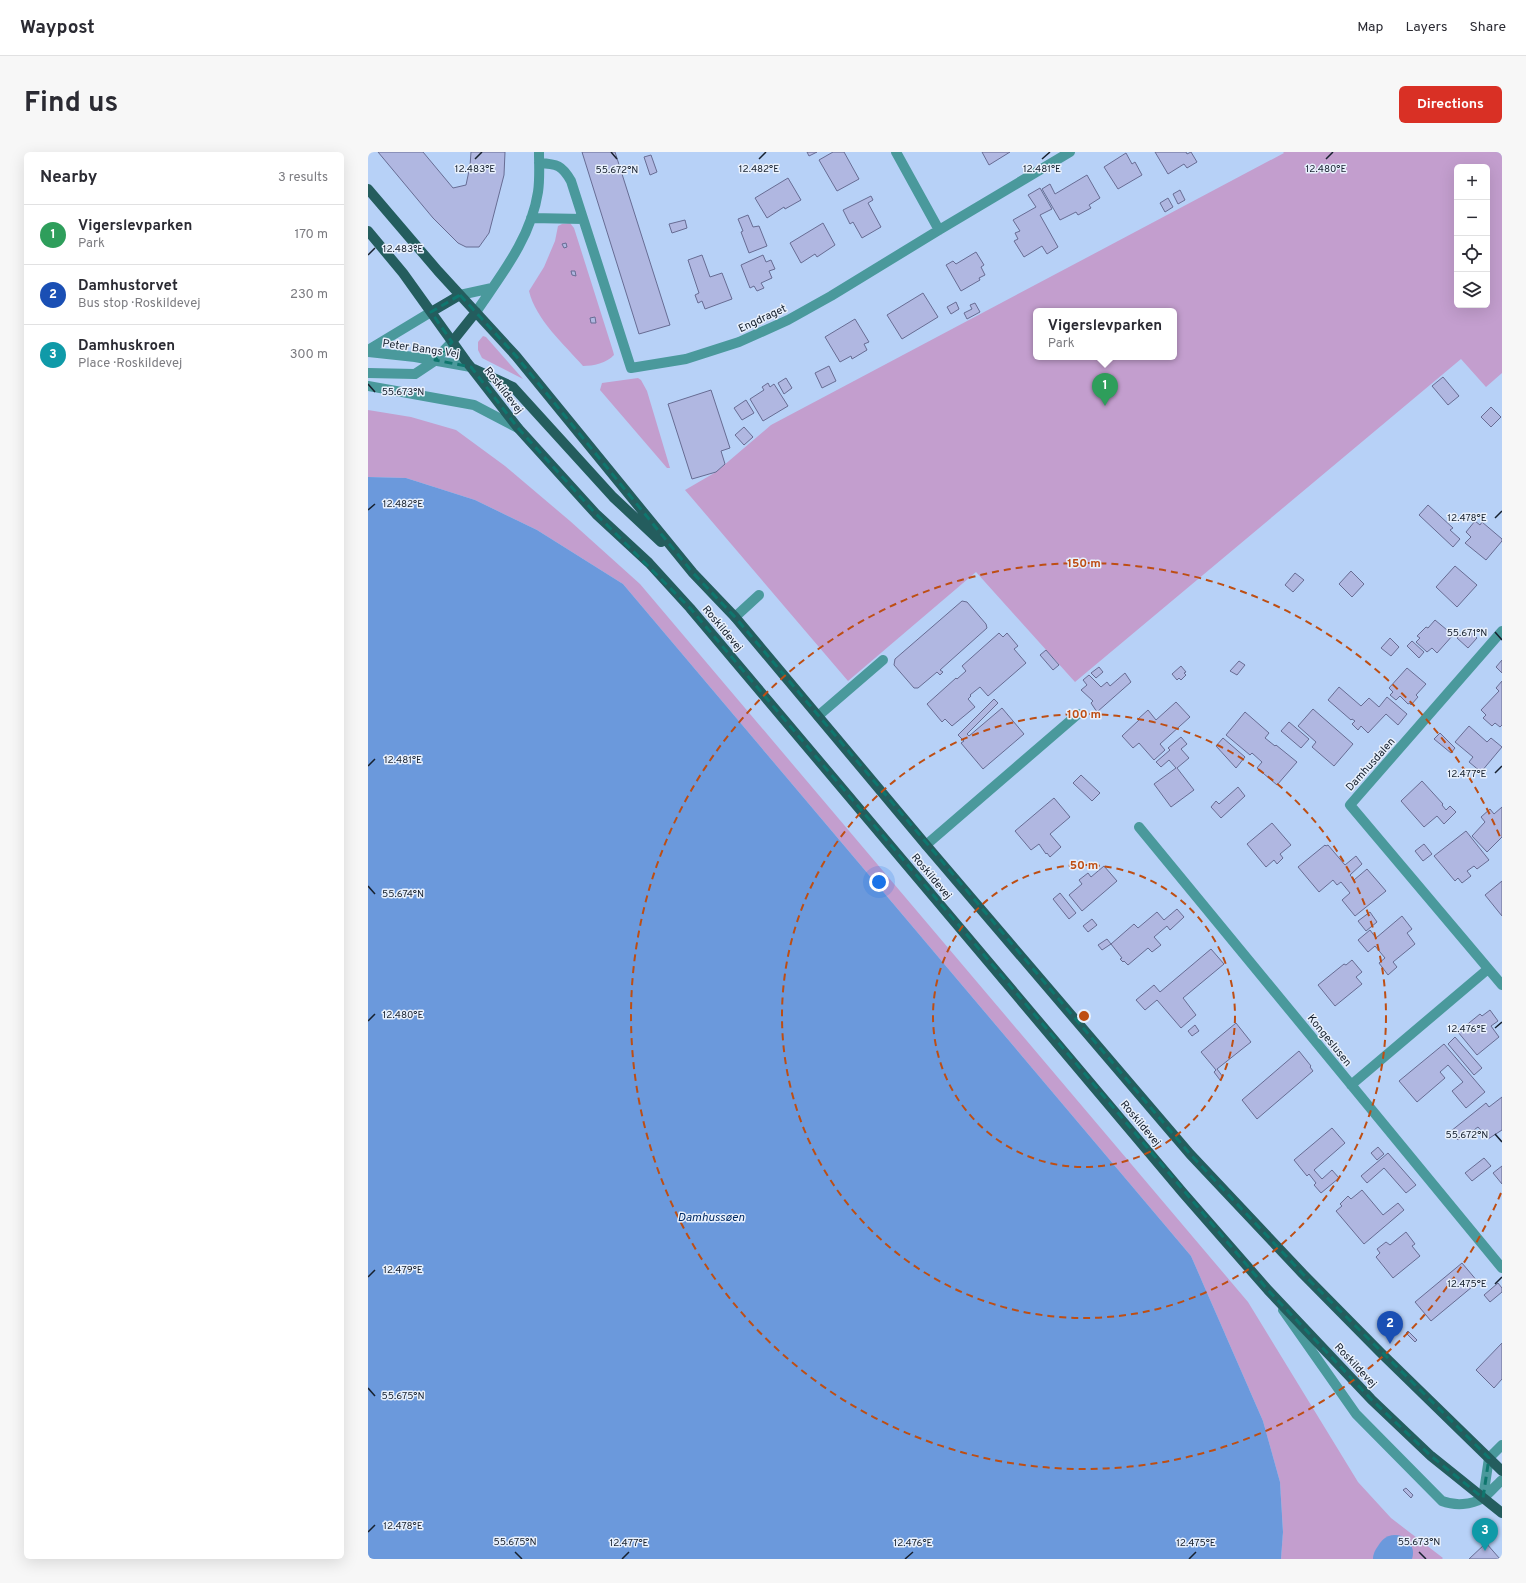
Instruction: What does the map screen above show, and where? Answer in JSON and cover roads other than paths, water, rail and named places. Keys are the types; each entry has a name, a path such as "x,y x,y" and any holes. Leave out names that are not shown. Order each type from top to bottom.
{"main road":[{"name":"Roskildevej","path":"368,189 460,295 516,356 693,573 735,617 926,845 1190,1154 1254,1224 1375,1348 1502,1471"},
{"name":"Roskildevej","path":"368,231 518,428 596,514 649,563 690,608 1180,1189 1268,1290 1371,1399 1430,1456 1502,1513"},
{"path":"431,312 460,295"},
{"path":"452,342 476,312"},
{"path":"471,367 513,387 613,497 693,573"}],"street":[{"path":"476,312 521,243 531,218 538,193 538,152"},
{"path":"896,152 939,230"},
{"name":"Engdraget","path":"583,219 631,368 686,359 739,342 788,320 831,296 1070,152"},
{"path":"531,218 583,219 571,181 566,172 559,166 553,164 539,163"},
{"path":"460,295 492,288"},
{"path":"368,351 431,312"},
{"path":"368,373 416,374 435,360 452,342"},
{"name":"Peter Bangs Vej","path":"368,351 435,360 471,367"},
{"path":"368,386 474,405 518,428"},
{"path":"735,617 759,595"},
{"name":"Damhusdalen","path":"1502,631 1350,805 1502,985"},
{"path":"818,716 883,660"},
{"name":"Roskildevej","path":"926,845 1078,714"},
{"name":"Kongeslusen","path":"1139,827 1502,1268"},
{"path":"1351,1085 1488,968"},
{"path":"1268,1290 1356,1414 1442,1501 1451,1504 1467,1503 1483,1498 1502,1480"},
{"path":"1483,1498 1489,1458 1502,1445"}],"water":[{"name":"Damhussøen","path":"368,477 406,478 475,500 537,530 623,584 1191,1256 1263,1421 1280,1482 1283,1532 1281,1559 368,1559"}],"waterway":[{"path":"1391,1559 1395,1553"}],"place":[{"name":"Vigerslevparken","path":"1105,406"},
{"name":"Damhustorvet","path":"1390,1344"},
{"name":"Damhuskroen","path":"1485,1551"}]}
